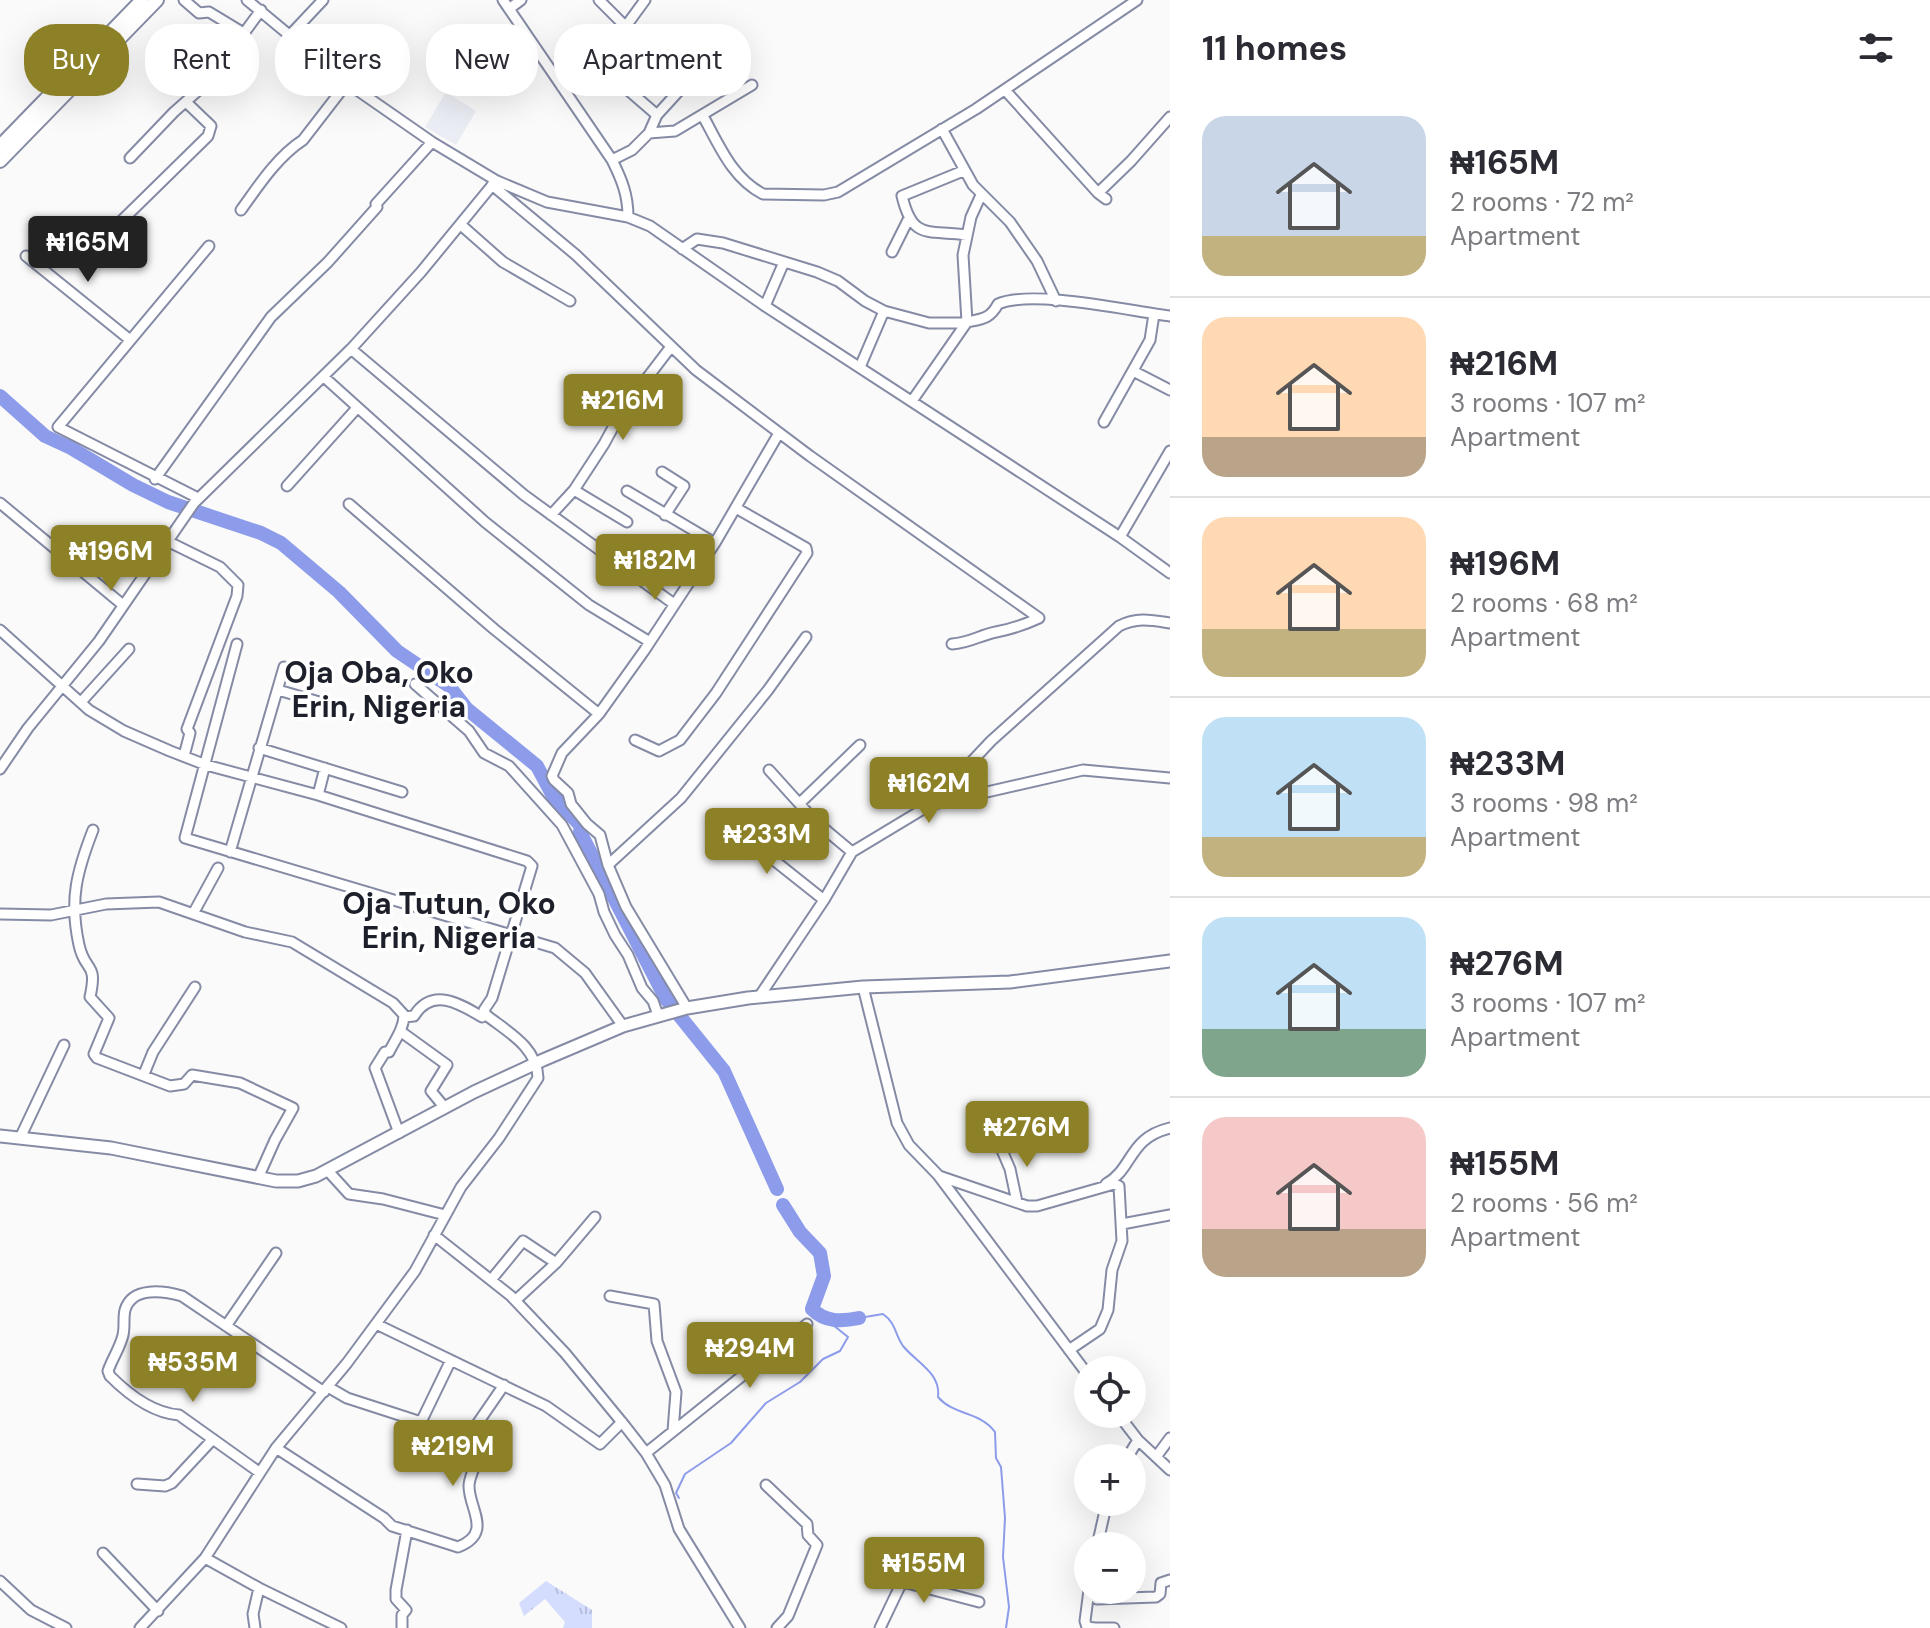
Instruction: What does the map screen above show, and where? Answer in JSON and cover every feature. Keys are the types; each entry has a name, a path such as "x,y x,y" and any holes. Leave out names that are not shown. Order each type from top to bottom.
{"highway":[{"path":"0,146 142,0"},
{"path":"0,161 157,0"}],"main road":[{"path":"0,1136 111,1148 258,1178 298,1181 328,1171 534,1064 623,1026 684,1008 863,987 1010,982 1170,961"}],"street":[{"path":"184,0 199,13 209,12 229,24"},
{"path":"247,0 278,24"},
{"path":"300,24 323,0"},
{"path":"521,0 506,4 554,75"},
{"path":"599,0 623,24"},
{"path":"628,24 645,0"},
{"path":"703,116 735,172 763,194 824,195 838,192 1005,90 1137,0"},
{"path":"251,24 261,10"},
{"path":"649,133 675,131 752,85"},
{"path":"1005,90 1102,196 1170,117"},
{"path":"130,158 193,96"},
{"path":"241,210 264,178 303,140 337,96"},
{"path":"366,96 494,183 576,255 670,348 779,433 1039,618 1004,632 952,644"},
{"path":"568,96 612,160 628,199 628,217"},
{"path":"635,96 657,115"},
{"path":"612,160 632,150 649,133 657,115 674,96"},
{"path":"85,261 107,235 208,136 211,126 186,102"},
{"path":"942,129 963,171 981,195 1010,222 1037,261 1056,301"},
{"path":"155,479 271,317 373,214 376,204 432,142"},
{"path":"963,171 902,196 908,220 913,226 938,234 967,235"},
{"path":"494,183 547,202 628,217 650,226 765,306 1120,537 1170,573"},
{"path":"0,769 61,685 99,641 196,501 351,349 461,225 494,183"},
{"path":"912,401 965,323 963,255 971,217 981,195"},
{"path":"892,252 908,220"},
{"path":"461,225 503,262 570,301"},
{"path":"682,249 693,240 703,240 784,262 838,281 884,311 929,323 965,323 992,315 998,304 1003,302 1056,301 1170,316"},
{"path":"196,501 58,427 209,246"},
{"path":"26,256 129,339"},
{"path":"765,306 784,262"},
{"path":"860,367 884,311"},
{"path":"1104,422 1151,337 1154,314"},
{"path":"551,515 574,490 622,411 670,348"},
{"path":"351,349 524,495 674,604"},
{"path":"1133,371 1170,390"},
{"path":"324,377 485,522 589,605 650,642"},
{"path":"287,486 357,408"},
{"path":"684,1008 626,907 608,865 600,835 587,824 571,804 566,790 552,776 562,753 599,714 650,642 715,543 779,433"},
{"path":"1120,537 1170,451"},
{"path":"662,472 684,486 665,515"},
{"path":"574,490 627,522"},
{"path":"627,491 715,543"},
{"path":"0,503 123,605"},
{"path":"349,504 494,629 599,714"},
{"path":"635,740 657,751 680,740 716,693 807,553 806,548 736,508"},
{"path":"167,541 220,567 238,585 237,596 187,729 190,733 184,756"},
{"path":"759,997 858,846 930,805 991,741 1119,626 1143,619 1170,623"},
{"path":"0,630 81,702 124,731 206,765 318,795 527,861 532,866 492,998 484,1010 486,1015 526,1046 538,1070 538,1078 461,1187 415,1271 326,1390 276,1448 205,1558 140,1628"},
{"path":"608,865 681,798 806,637"},
{"path":"237,644 185,838 555,948 585,973 623,1026"},
{"path":"81,702 129,649"},
{"path":"230,852 284,667"},
{"path":"415,684 469,731 484,753 509,766 562,825 658,1015"},
{"path":"278,690 340,708"},
{"path":"800,803 860,745"},
{"path":"259,748 402,792"},
{"path":"318,795 325,768"},
{"path":"769,770 815,821 852,852"},
{"path":"930,805 1083,770 1170,778"},
{"path":"731,826 824,900"},
{"path":"93,830 77,872 76,910 79,946 94,975 90,999 109,1018 94,1054 97,1058 170,1086 184,1084 192,1075 240,1083 293,1108 258,1178"},
{"path":"194,912 218,868"},
{"path":"0,914 51,915 106,904 159,902 245,932 292,942 393,1003 404,1017"},
{"path":"144,1074 153,1052 195,987"},
{"path":"863,987 897,1123 909,1145 938,1175 1074,1357"},
{"path":"404,1017 414,1016 421,1005 434,1000 458,1002 482,1017 486,1015"},
{"path":"399,1133 375,1068 385,1052 389,1052 404,1017"},
{"path":"400,1031 447,1065 431,1087 445,1108"},
{"path":"20,1138 64,1045"},
{"path":"1017,1202 1010,1169 1001,1148 1014,1137 1050,1119"},
{"path":"1097,1189 1119,1176 1136,1146 1170,1128"},
{"path":"328,1171 349,1194 445,1215"},
{"path":"938,1175 1027,1206 1047,1205 1114,1184 1119,1186 1122,1241 1112,1270 1104,1322 1100,1329 1069,1350"},
{"path":"1122,1224 1170,1215"},
{"path":"516,1300 556,1263 595,1217"},
{"path":"434,1235 516,1300 622,1422 646,1453 670,1498 679,1529 740,1628"},
{"path":"491,1280 523,1241 556,1263"},
{"path":"226,1326 276,1253"},
{"path":"259,1472 179,1415 168,1414 138,1400 122,1388 108,1371 123,1337 124,1311 134,1297 156,1290 182,1296 326,1390 421,1422 450,1362"},
{"path":"610,1296 654,1304 657,1341 676,1392 673,1431"},
{"path":"376,1324 546,1406 600,1444 622,1422"},
{"path":"646,1453 807,1324"},
{"path":"276,1448 392,1526 452,1546 464,1545 478,1527 469,1486 482,1447 473,1438 473,1430 504,1385"},
{"path":"1129,1428 1170,1470"},
{"path":"1156,1457 1170,1438"},
{"path":"137,1484 165,1486 172,1483 213,1439"},
{"path":"1136,1444 1138,1440"},
{"path":"766,1485 807,1524 808,1535 817,1545 788,1616 777,1628"},
{"path":"402,1628 402,1615 406,1610 396,1599 396,1586 402,1569 407,1530"},
{"path":"103,1553 158,1611"},
{"path":"205,1558 341,1628"},
{"path":"1146,1597 1156,1597 1160,1594 1161,1583 1170,1580"},
{"path":"0,1581 4,1593 66,1628"},
{"path":"880,1628 901,1584 979,1602"},
{"path":"255,1628 253,1614 259,1588"},
{"path":"1087,1604 1087,1627 1114,1628"}],"shaded area":[{"path":"444,96 452,96 476,111 456,145 425,127"}],"green space":[{"path":"546,1581 592,1610 592,1628 563,1628 565,1622 545,1599 524,1616 519,1603"}],"waterway":[{"path":"0,396 45,436 133,485 168,502 261,533 281,543 339,592 397,651 449,686 467,709 537,766 553,796 581,826 580,832 666,999 724,1071 777,1189"},
{"path":"783,1205 800,1232 820,1253 824,1276 812,1309 834,1320 859,1318"},
{"path":"859,1318 883,1314 893,1325 903,1346 936,1381 938,1397 952,1408 982,1420 995,1432 1005,1518 1003,1557 1009,1607 1006,1628"},
{"path":"679,1498 676,1493 685,1474 731,1443 766,1403 800,1382 823,1359 840,1351 848,1337 823,1317"}],"district":[{"name":"Oja Oba, Oko Erin, Nigeria","path":"379,690"},
{"name":"Oja Tutun, Oko Erin, Nigeria","path":"449,921"}]}
